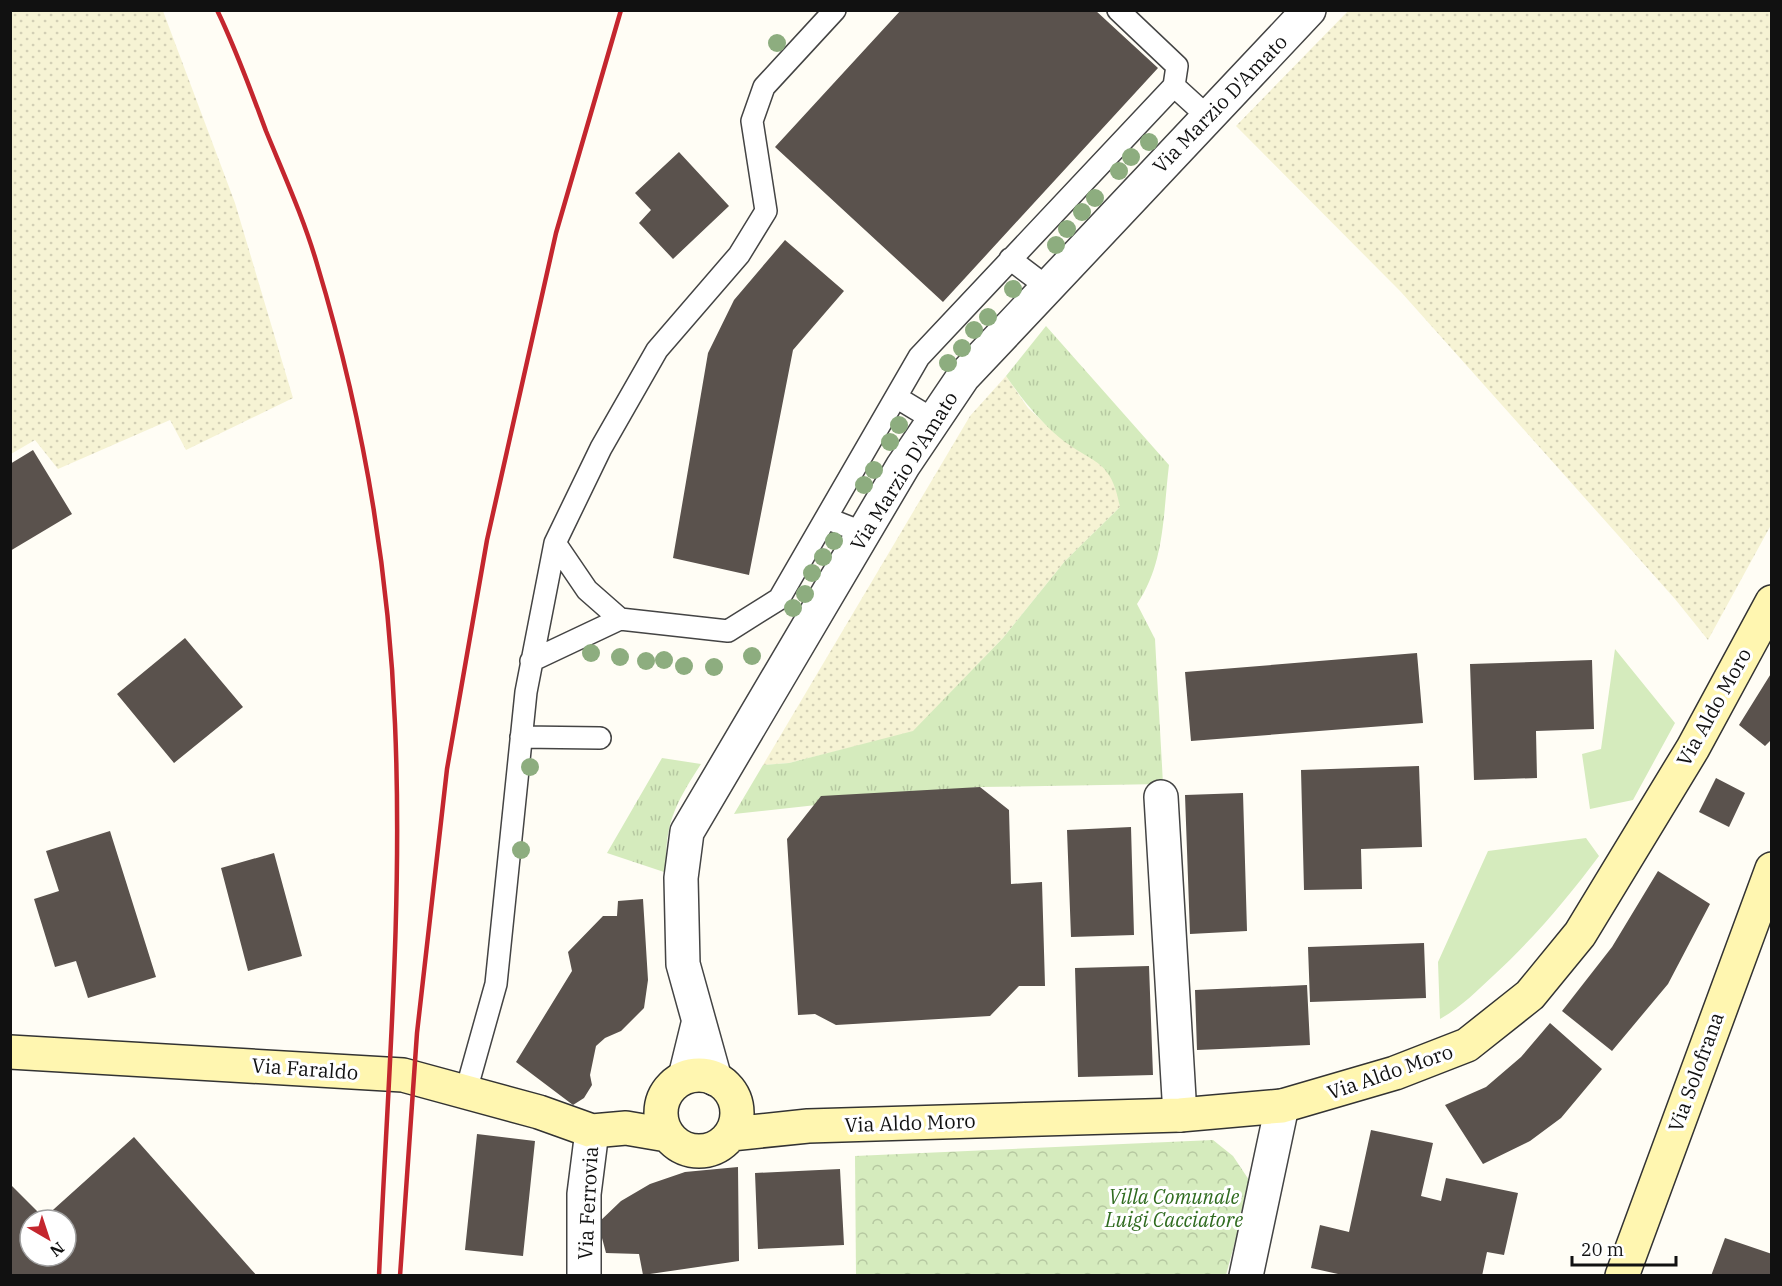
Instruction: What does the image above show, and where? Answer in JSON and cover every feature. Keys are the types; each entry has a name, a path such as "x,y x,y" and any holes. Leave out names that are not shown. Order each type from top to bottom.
{"street":[{"name":"Via Marzio D'Amato","path":"711,1084 699,1024 683,964 681,878 687,832 864,533 963,377 1309,10"},
{"name":"Via Aldo Moro","path":"592,1131 626,1128 667,1135 683,1148 702,1151 715,1148 731,1134 808,1126 1180,1115 1282,1106 1395,1073 1467,1045 1530,995 1580,934 1693,748 1772,602"},
{"path":"1161,797 1180,1115"},
{"name":"Via Solofrana","path":"1622,1275 1772,869"},
{"name":"Via Faraldo","path":"10,1052 404,1075 466,1091 592,1131"},
{"name":"Via Aldo Moro","path":"711,1084 808,1126"},
{"path":"667,1135 662,1125 662,1102 667,1091 711,1084 737,1117 731,1134"},
{"path":"626,1128 662,1102"},
{"path":"1246,1275 1282,1106"},
{"name":"Via Ferrovia","path":"584,1275 584,1194 592,1131"}],"lane":[{"path":"466,1091 496,984 531,661 555,543 601,448 657,350 739,255 766,212 752,122 764,87 836,10"},
{"path":"531,661 620,619 728,631 779,599 919,357 1174,86 1178,66 1118,10"},
{"path":"1174,86 1208,117"},
{"path":"1010,260 1047,287"},
{"path":"896,397 934,420"},
{"path":"826,518 864,533"},
{"path":"555,543 586,590 620,619"},
{"path":"521,737 600,738"}],"shaded area":[{"path":"11,10 163,11 235,203 293,398 186,450 170,420 58,469 35,440 11,454"},
{"path":"1349,10 1771,11 1771,525 1708,640 1675,599 1401,292 1236,126"},
{"path":"1006,376 1028,408 1062,439 1101,464 1116,483 1120,507 1065,561 1003,638 913,732 789,763 763,765 970,416"}],"green space":[{"path":"1046,326 1169,465 1158,555 1153,572 1137,604 1155,639 1163,784 980,787 734,814 763,765 789,763 913,731 1003,638 1065,561 1120,507 1112,479 1106,471 1052,431 1006,376"},
{"path":"1615,649 1675,723 1633,800 1590,809 1582,754 1601,749"},
{"path":"662,758 701,764 673,815 667,841 667,873 607,853"},
{"path":"1586,838 1599,856 1575,888 1509,961 1455,1009 1440,1019 1438,962 1488,851"},
{"name":"Villa Comunale Luigi Cacciatore","path":"1213,1140 1233,1156 1251,1183 1226,1275 856,1275 855,1156"}],"building":[{"path":"901,10 1095,10 1158,68 943,302 775,147"},
{"path":"679,152 729,206 673,259 639,223 651,210 635,193"},
{"path":"785,240 844,291 793,350 749,575 673,558 708,353 734,300"},
{"path":"33,450 72,514 10,551 10,464"},
{"path":"185,638 243,707 174,763 117,694"},
{"path":"1417,653 1423,723 1191,741 1185,672"},
{"path":"1592,660 1594,729 1536,731 1537,778 1474,780 1470,664"},
{"path":"1772,672 1772,739 1765,746 1739,725"},
{"path":"1419,766 1422,847 1361,849 1362,889 1304,890 1301,770"},
{"path":"1716,778 1745,793 1729,827 1699,812"},
{"path":"980,787 1009,810 1011,884 1042,882 1045,986 1019,986 990,1016 836,1025 815,1014 798,1015 787,839 821,796"},
{"path":"1243,793 1247,931 1190,934 1185,795"},
{"path":"1131,827 1134,935 1071,937 1067,830"},
{"path":"110,831 156,977 88,998 76,961 55,967 34,899 59,891 46,851"},
{"path":"274,853 302,956 248,971 221,868"},
{"path":"1658,871 1710,904 1668,984 1612,1051 1562,1011 1612,947"},
{"path":"643,899 648,980 644,1008 621,1031 605,1038 596,1046 590,1075 592,1085 584,1098 573,1105 516,1062 572,971 568,952 603,916 617,916 618,901"},
{"path":"1424,943 1426,998 1310,1002 1308,947"},
{"path":"1149,966 1153,1075 1078,1077 1075,968"},
{"path":"1307,985 1310,1045 1197,1050 1195,990"},
{"path":"1550,1023 1602,1069 1561,1118 1530,1141 1483,1164 1445,1105 1486,1087 1521,1057"},
{"path":"1371,1130 1433,1143 1421,1196 1441,1201 1446,1178 1518,1193 1504,1255 1487,1252 1482,1276 1347,1276 1311,1268 1320,1225 1349,1232"},
{"path":"477,1134 535,1141 523,1256 465,1250"},
{"path":"134,1137 257,1276 10,1276 10,1184 34,1208 18,1208 18,1268 78,1268 78,1208 55,1208"},
{"path":"738,1167 739,1261 643,1275 639,1254 606,1253 598,1223 621,1201 650,1184 685,1172"},
{"path":"840,1169 844,1245 758,1249 755,1173"},
{"path":"1725,1238 1772,1254 1770,1276 1711,1276"}],"railway":[{"path":"217,10 306,230 317,264 360,434 380,550 392,666 397,862 396,931 379,1276"},
{"path":"400,1276 417,1033 447,769 487,540 556,233 621,10"}]}
